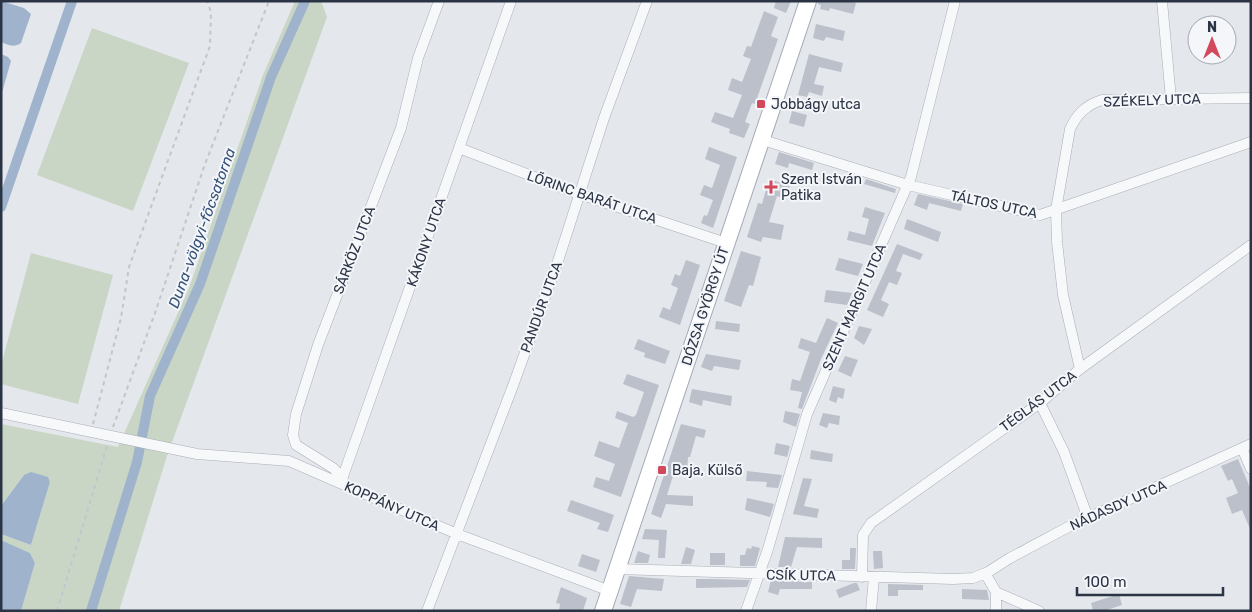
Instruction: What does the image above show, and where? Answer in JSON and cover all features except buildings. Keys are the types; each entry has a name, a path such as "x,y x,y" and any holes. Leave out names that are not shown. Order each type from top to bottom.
{"main road":[{"name":"DÓZSA GYÖRGY ÚT","path":"603,611 726,243 763,140 808,1"}],"street":[{"name":"SÁRKÖZ UTCA","path":"342,481 333,468 296,445 293,435 294,422 318,345 400,128 418,58 439,1"},
{"name":"KÁKONY UTCA","path":"342,481 511,1"},
{"name":"PANDÚR UTCA","path":"427,611 555,270 604,118 647,1"},
{"name":"SZENT MARGIT UTCA","path":"746,611 807,414 908,185 955,1"},
{"path":"1162,1 1171,99"},
{"name":"SZÉKELY UTCA","path":"1080,369 1063,295 1057,242 1056,210 1070,129 1075,117 1086,107 1102,100 1251,98"},
{"name":"TÁLTOS UTCA","path":"763,140 908,185 1040,215 1251,142"},
{"name":"LŐRINC BARÁT UTCA","path":"459,148 579,194 726,243"},
{"name":"TÉGLÁS UTCA","path":"862,576 863,535 870,523 1040,403 1080,369 1251,245"},
{"path":"1040,403 1064,452 1088,518"},
{"name":"KOPPÁNY UTCA","path":"1,413 197,454 289,461 342,481 457,534 610,591"},
{"path":"1246,446 1251,469"},
{"name":"NÁDASDY UTCA","path":"986,573 1019,553 1088,518 1246,446"},
{"name":"CSÍK UTCA","path":"617,569 954,579 973,578 986,573"},
{"path":"986,573 996,592 996,611"},
{"path":"871,611 874,577"},
{"path":"996,592 1039,611"}],"path":[{"path":"91,433 121,318 129,267 210,46 211,12 207,1"},
{"path":"57,611 206,164 270,1"}],"green space":[{"path":"295,1 321,1 327,17 167,456 119,611 21,611 35,563 30,553 1,540 1,534 31,545 50,482 48,477 24,475 1,506 1,424 118,447 189,288 263,75"},
{"path":"92,28 189,63 133,211 37,175"},
{"path":"31,253 113,275 78,404 1,384 1,366"}],"water":[{"path":"1,1 24,8 31,14 21,43 18,45 11,46 1,42"},
{"path":"1,54 8,57 11,61 1,96"},
{"path":"31,472 48,477 50,482 31,545 1,534 1,506 24,475"},
{"path":"1,540 30,553 35,563 21,611 1,611"}],"waterway":[{"path":"1,207 72,1"},
{"name":"Duna-völgyi-főcsatorna","path":"91,611 137,462 150,396 200,284 271,77 305,1"}],"place":[{"name":"Jobbágy utca","path":"761,104"},
{"name":"Szent István Patika","path":"771,187"},
{"name":"Baja, Külső","path":"662,470"}]}
